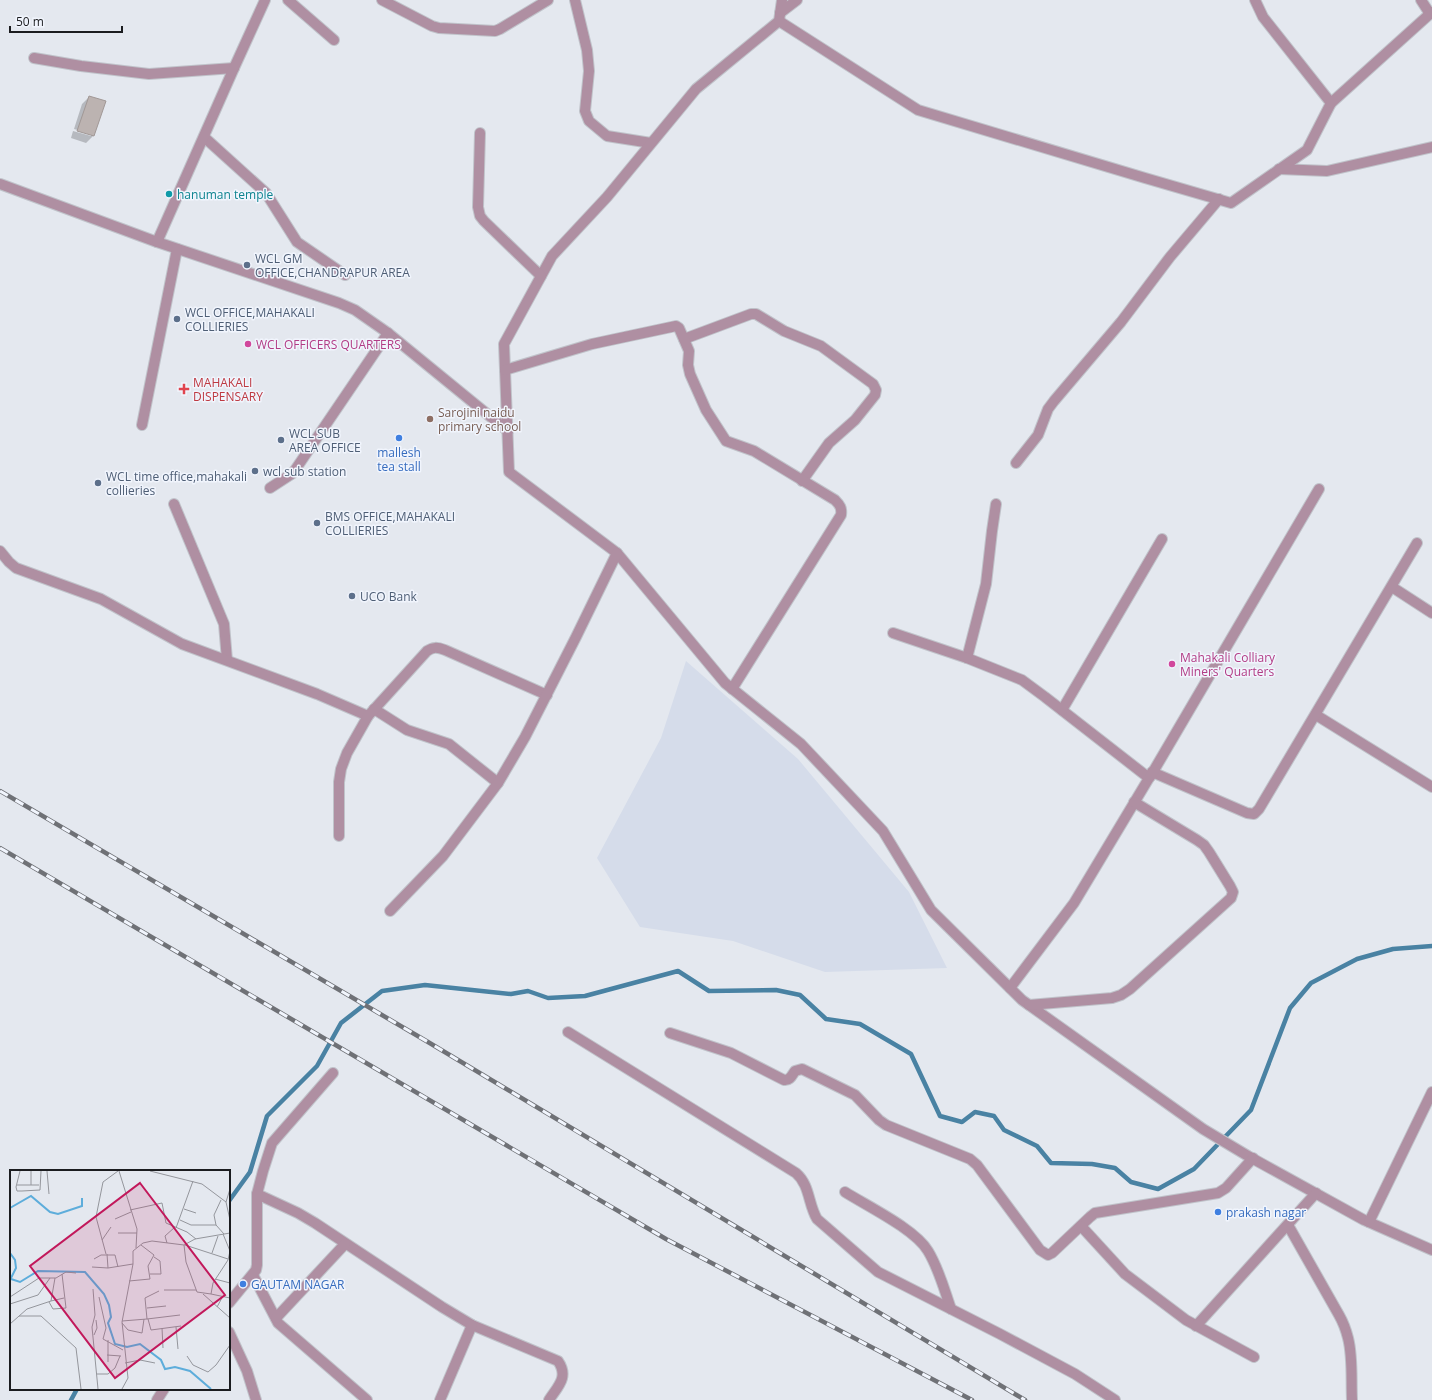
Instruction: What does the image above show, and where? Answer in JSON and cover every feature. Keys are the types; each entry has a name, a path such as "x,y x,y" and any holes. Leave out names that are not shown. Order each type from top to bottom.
{"street":[{"path":"157,242 265,0"},
{"path":"288,0 334,40"},
{"path":"382,0 432,26 439,28 490,32 500,29 548,0"},
{"path":"576,0 587,50 589,71 585,111 586,116 589,121 607,136 651,143"},
{"path":"780,17 782,0"},
{"path":"797,0 780,17 696,89 607,197 552,256 504,344 510,472 616,552 725,683 801,744 883,831 931,910 1029,1005 1204,1129 1250,1157 1369,1222 1432,1250"},
{"path":"1255,0 1263,17 1331,103"},
{"path":"780,17 918,110 1231,203 1307,150 1331,103 1430,17 1421,0"},
{"path":"34,58 81,66 148,74 234,68"},
{"path":"480,133 478,207 480,216 541,276"},
{"path":"204,138 266,193 297,242 345,275"},
{"path":"1279,170 1328,171 1432,147"},
{"path":"0,184 157,242 339,303 355,310 388,333 508,431"},
{"path":"1016,463 1038,435 1048,408 1121,322 1170,257 1219,199"},
{"path":"142,424 177,249"},
{"path":"684,339 751,314 756,314 784,331 821,346 873,384 876,390 875,395 855,420 829,443 802,481"},
{"path":"506,370 592,344 676,326 679,328 689,351 688,365 690,374 706,410 726,441 754,451 835,500 842,509 841,515 732,689"},
{"path":"270,488 293,473 388,333"},
{"path":"1010,988 1074,903 1319,489"},
{"path":"174,504 224,624 226,660"},
{"path":"967,658 986,584 996,504"},
{"path":"1062,710 1162,539"},
{"path":"893,633 967,658 1022,680 1151,775 1247,813 1254,814 1259,809 1316,715 1417,543"},
{"path":"0,551 16,568 101,599 178,642 317,694 371,712 407,730 449,744 498,783"},
{"path":"390,911 443,856 498,783 525,737 547,695 616,552"},
{"path":"1392,587 1432,613"},
{"path":"340,836 339,782 341,769 347,753 371,712 432,647 439,648 547,695"},
{"path":"1316,715 1432,787"},
{"path":"1029,1005 1112,998 1121,995 1130,989 1231,898 1233,892 1230,886 1204,845 1134,802"},
{"path":"568,1032 796,1172 805,1183 817,1219 878,1272 1074,1374 1115,1400"},
{"path":"670,1033 731,1053 784,1080 790,1078 795,1071 802,1069 855,1095 879,1120 886,1125 970,1159 977,1165 1044,1253 1048,1255 1052,1253 1090,1217 1101,1211 1222,1191 1250,1157"},
{"path":"230,1302 253,1275 257,1265 257,1194 272,1143 333,1073"},
{"path":"1369,1222 1432,1092"},
{"path":"845,1192 907,1230 918,1239 927,1250 938,1271 951,1309"},
{"path":"1196,1326 1316,1193"},
{"path":"257,1194 309,1220 472,1325 558,1361 563,1368 563,1377 549,1400"},
{"path":"1288,1225 1345,1327 1349,1339 1352,1400"},
{"path":"1080,1226 1122,1271 1186,1320 1254,1357"},
{"path":"276,1318 345,1244"},
{"path":"253,1275 278,1323 367,1400"},
{"path":"440,1400 472,1325"},
{"path":"230,1334 247,1371 256,1400"},
{"path":"157,1400 163,1390"}],"shaded area":[{"path":"686,661 798,759 909,892 947,968 825,972 733,941 640,927 597,858 661,738"}],"building":[{"path":"89,96 106,101 94,136 77,131"}],"waterway":[{"path":"230,1200 250,1172 267,1116 317,1066 341,1023 382,991 425,985 511,994 528,991 548,998 585,996 678,971 709,991 776,990 800,995 826,1019 860,1024 911,1054 940,1116 962,1122 975,1112 994,1116 1004,1130 1037,1146 1051,1163 1092,1164 1115,1168 1131,1182 1158,1189 1194,1169 1251,1110 1290,1008 1311,983 1357,959 1393,949 1432,946"},
{"path":"71,1400 76,1390"}],"railway":[{"path":"0,791 428,1042 1025,1400"},
{"path":"0,848 666,1239 972,1400"}],"place":[{"name":"hanuman temple","path":"169,194"},
{"name":"WCL GM OFFICE,CHANDRAPUR AREA","path":"247,265"},
{"name":"WCL OFFICE,MAHAKALI COLLIERIES","path":"177,319"},
{"name":"WCL OFFICERS QUARTERS","path":"248,344"},
{"name":"MAHAKALI DISPENSARY","path":"184,389"},
{"name":"Sarojini naidu primary school","path":"430,419"},
{"name":"mallesh tea stall","path":"399,438"},
{"name":"WCL SUB AREA OFFICE","path":"281,440"},
{"name":"wcl sub station","path":"255,471"},
{"name":"WCL time office,mahakali collieries","path":"98,483"},
{"name":"BMS OFFICE,MAHAKALI COLLIERIES","path":"317,523"},
{"name":"UCO Bank","path":"352,596"},
{"name":"Mahakali Colliary Miners' Quarters","path":"1172,664"},
{"name":"prakash nagar","path":"1218,1212"},
{"name":"GAUTAM NAGAR","path":"243,1284"}]}
